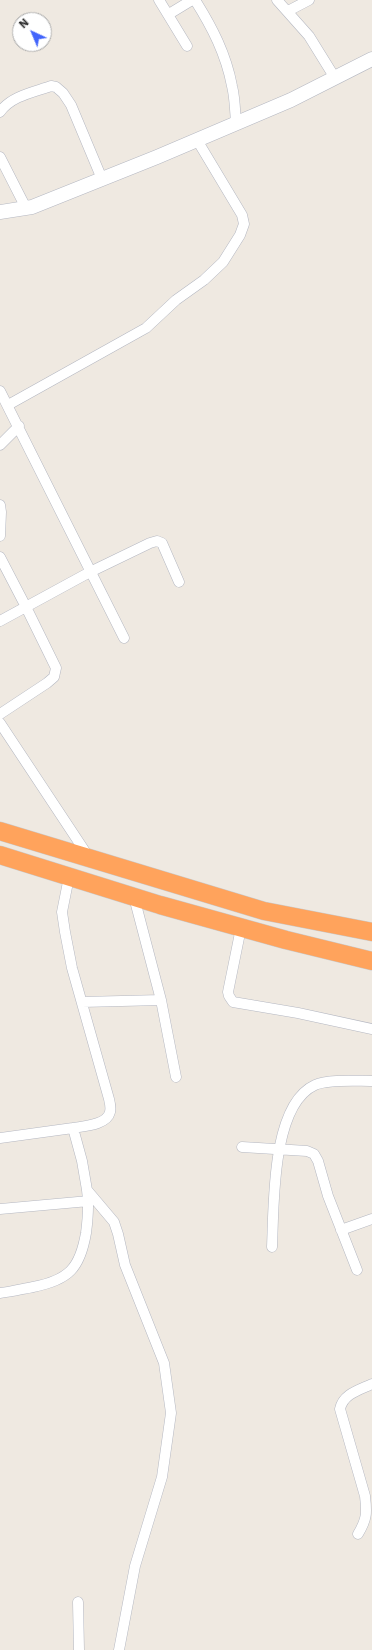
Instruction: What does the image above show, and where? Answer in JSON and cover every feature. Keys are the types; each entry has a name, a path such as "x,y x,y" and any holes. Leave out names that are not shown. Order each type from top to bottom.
{"highway":[{"path":"0,831 264,911 372,932"},
{"path":"0,855 134,897 241,928 372,961"}],"street":[{"path":"159,0 169,14 186,46"},
{"path":"169,14 192,0"},
{"path":"195,0 210,24 223,53 232,86 236,123"},
{"path":"277,0 310,36 335,78"},
{"path":"288,11 309,0"},
{"path":"0,212 26,208 197,140 291,100 372,59"},
{"path":"0,112 4,106 16,98 51,86 56,87 63,93 71,105 102,179"},
{"path":"8,405 146,328 176,300 204,280 223,262 240,235 244,224 242,215 197,140"},
{"path":"0,157 26,208"},
{"path":"0,391 19,426 124,638"},
{"path":"0,445 19,426"},
{"path":"0,506 0,536"},
{"path":"0,621 90,572 150,542 157,541 162,543 179,582"},
{"path":"0,558 56,668 54,677 0,714"},
{"path":"0,723 89,858"},
{"path":"0,1138 73,1128 102,1122 108,1117 110,1111 109,1099 72,968 65,932 62,912 69,877"},
{"path":"134,897 161,1000 176,1078"},
{"path":"241,928 228,992 233,1002 298,1013 372,1029"},
{"path":"82,1002 161,1000"},
{"path":"272,1247 278,1149 284,1126 297,1102 304,1093 314,1086 324,1082 372,1081"},
{"path":"0,1293 50,1284 64,1277 71,1271 78,1261 83,1248 88,1221 89,1201 82,1160 73,1128"},
{"path":"242,1147 307,1151 314,1154 357,1270"},
{"path":"88,1190 114,1222 125,1265 164,1363 171,1413 162,1477 135,1566 119,1650"},
{"path":"0,1208 89,1201"},
{"path":"341,1230 372,1218"},
{"path":"358,1534 366,1521 365,1496 340,1409 342,1402 346,1397 372,1384"},
{"path":"78,1602 79,1650"}]}
